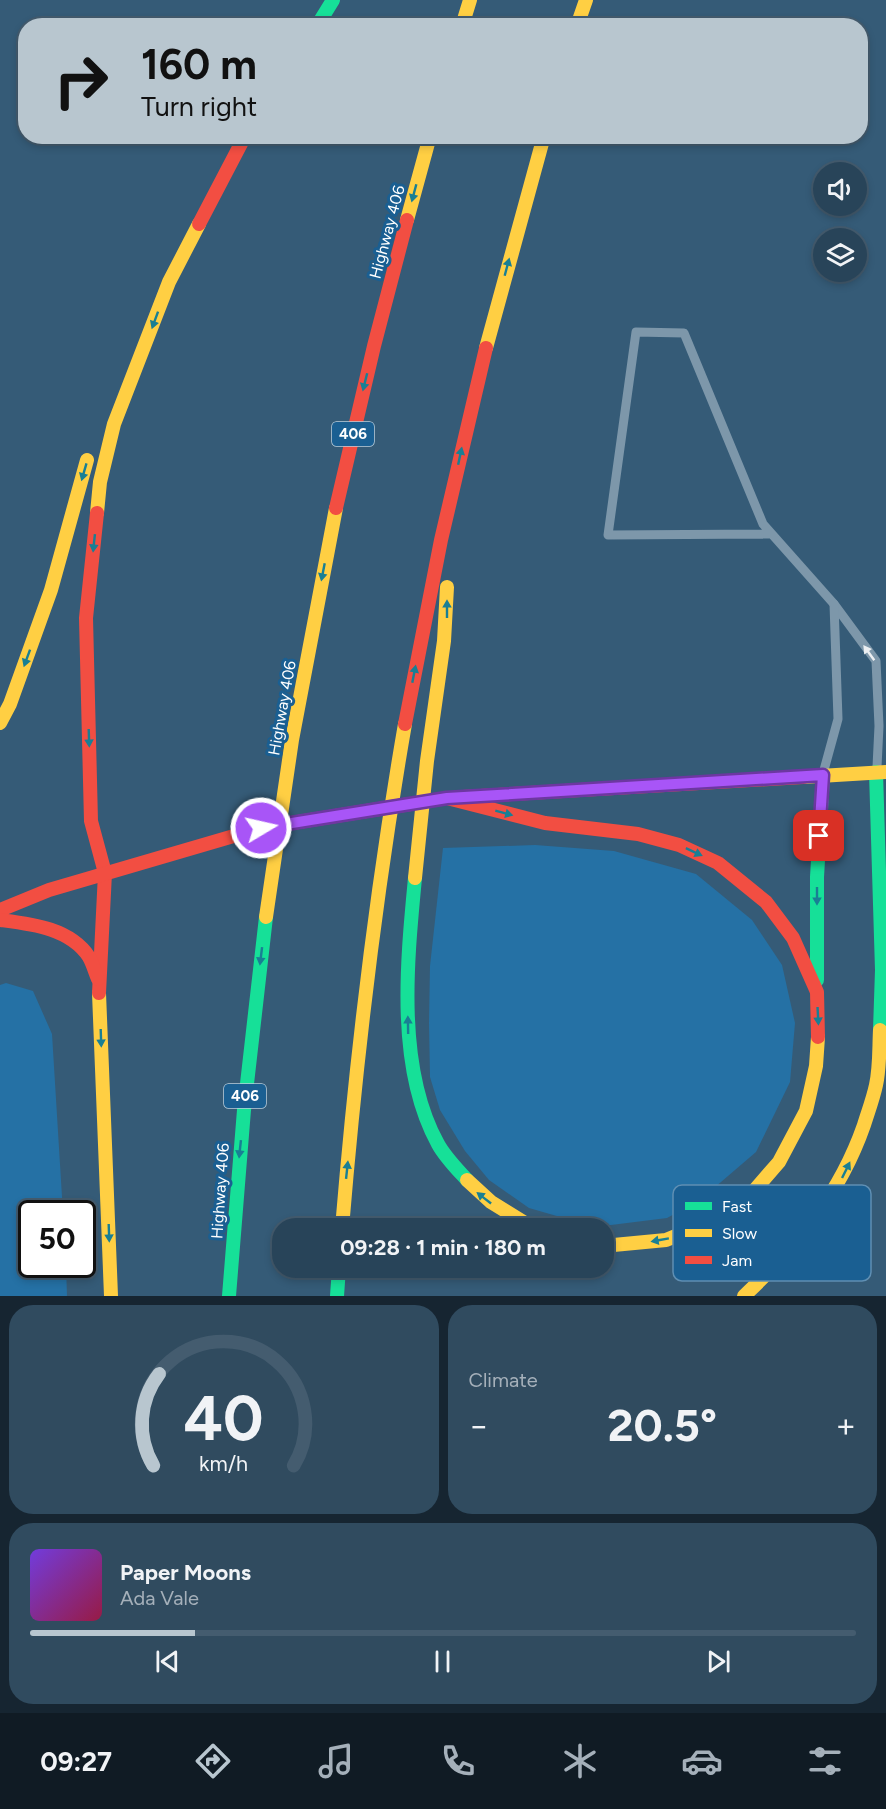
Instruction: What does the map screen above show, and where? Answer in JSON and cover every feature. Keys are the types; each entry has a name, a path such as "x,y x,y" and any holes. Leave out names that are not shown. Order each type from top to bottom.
{"main road":[{"path":"322,18 333,0"},
{"path":"464,18 470,0"},
{"path":"580,18 586,0"},
{"path":"138,323 147,302 240,144"},
{"path":"111,1296 98,979 105,873 91,821 86,618 100,482 114,424 169,282 241,144"},
{"name":"Highway 406","path":"229,1296 252,1025 268,897 293,736 346,464 397,254 428,144"},
{"path":"343,1218 360,1031 379,879 403,731 423,624 486,345 542,144"},
{"path":"0,723 10,704 51,590 92,442"},
{"path":"447,513 447,621 431,730 410,925 407,1027 411,1069 423,1110 440,1146 476,1191 513,1218"},
{"path":"0,910 49,890 261,828 447,798 881,772 876,810 882,996 876,1085 860,1140 839,1185"},
{"path":"759,1185 779,1162 806,1111 816,1066 818,1029 817,877 823,775"},
{"path":"447,798 546,824 638,834 680,845 718,863 766,902 793,938 817,992"},
{"path":"0,920 43,926 56,931 77,944 89,957 98,979"},
{"path":"614,1245 666,1240 673,1237"},
{"path":"337,1296 338,1278"},
{"path":"744,1296 760,1281"}],"lane":[{"path":"771,534 609,535 636,332 684,333 763,524 834,604 876,661 881,772"},
{"path":"823,775 838,719 834,604"}],"shaded area":[{"path":"535,845 614,851 696,874 752,920 782,965 795,1023 790,1082 756,1152 718,1185 673,1185 673,1215 667,1218 614,1225 614,1218 564,1218 529,1208 489,1180 465,1151 440,1110 430,1077 430,966 443,848"},
{"path":"6,983 33,991 52,1034 62,1200 18,1200 18,1278 66,1278 67,1296 0,1296 0,985"}],"traffic: fast":[{"path":"322,18 333,0"},
{"path":"876,772 882,970 880,1030"},
{"path":"817,980 817,877 823,775"},
{"path":"415,878 409,944 410,1049 425,1114 438,1144 467,1180"},
{"path":"229,1296 244,1110 266,917"},
{"path":"337,1296 338,1278"}],"traffic: slow":[{"path":"464,18 470,0"},
{"path":"580,18 586,0"},
{"path":"407,220 428,144"},
{"path":"486,348 542,144"},
{"path":"97,513 100,482 114,424 169,282 199,224"},
{"path":"0,723 10,704 51,590 87,460"},
{"path":"266,917 292,740 336,508"},
{"path":"415,878 427,761 444,641 447,587"},
{"path":"343,1218 368,975 405,724"},
{"path":"803,777 886,772"},
{"path":"99,993 111,1296"},
{"path":"836,1185 854,1150 875,1090 880,1030"},
{"path":"759,1185 779,1162 806,1111 816,1066 818,1037"},
{"path":"467,1180 491,1202 517,1218"},
{"path":"614,1245 666,1240 673,1237"},
{"path":"744,1296 759,1281"}],"traffic: jam":[{"path":"199,224 241,144"},
{"path":"336,508 374,346 407,220"},
{"path":"405,724 441,540 486,348"},
{"path":"97,513 86,618 91,821 105,873 99,993"},
{"path":"463,797 803,777"},
{"path":"447,798 545,823 638,834 679,845 718,863 766,902 793,938 817,992 818,1037"},
{"path":"0,910 49,890 261,828 410,804"},
{"path":"0,920 49,929 71,940 89,957 98,979"}],"route":[{"path":"261,828 447,798 823,775 819,836"}]}
